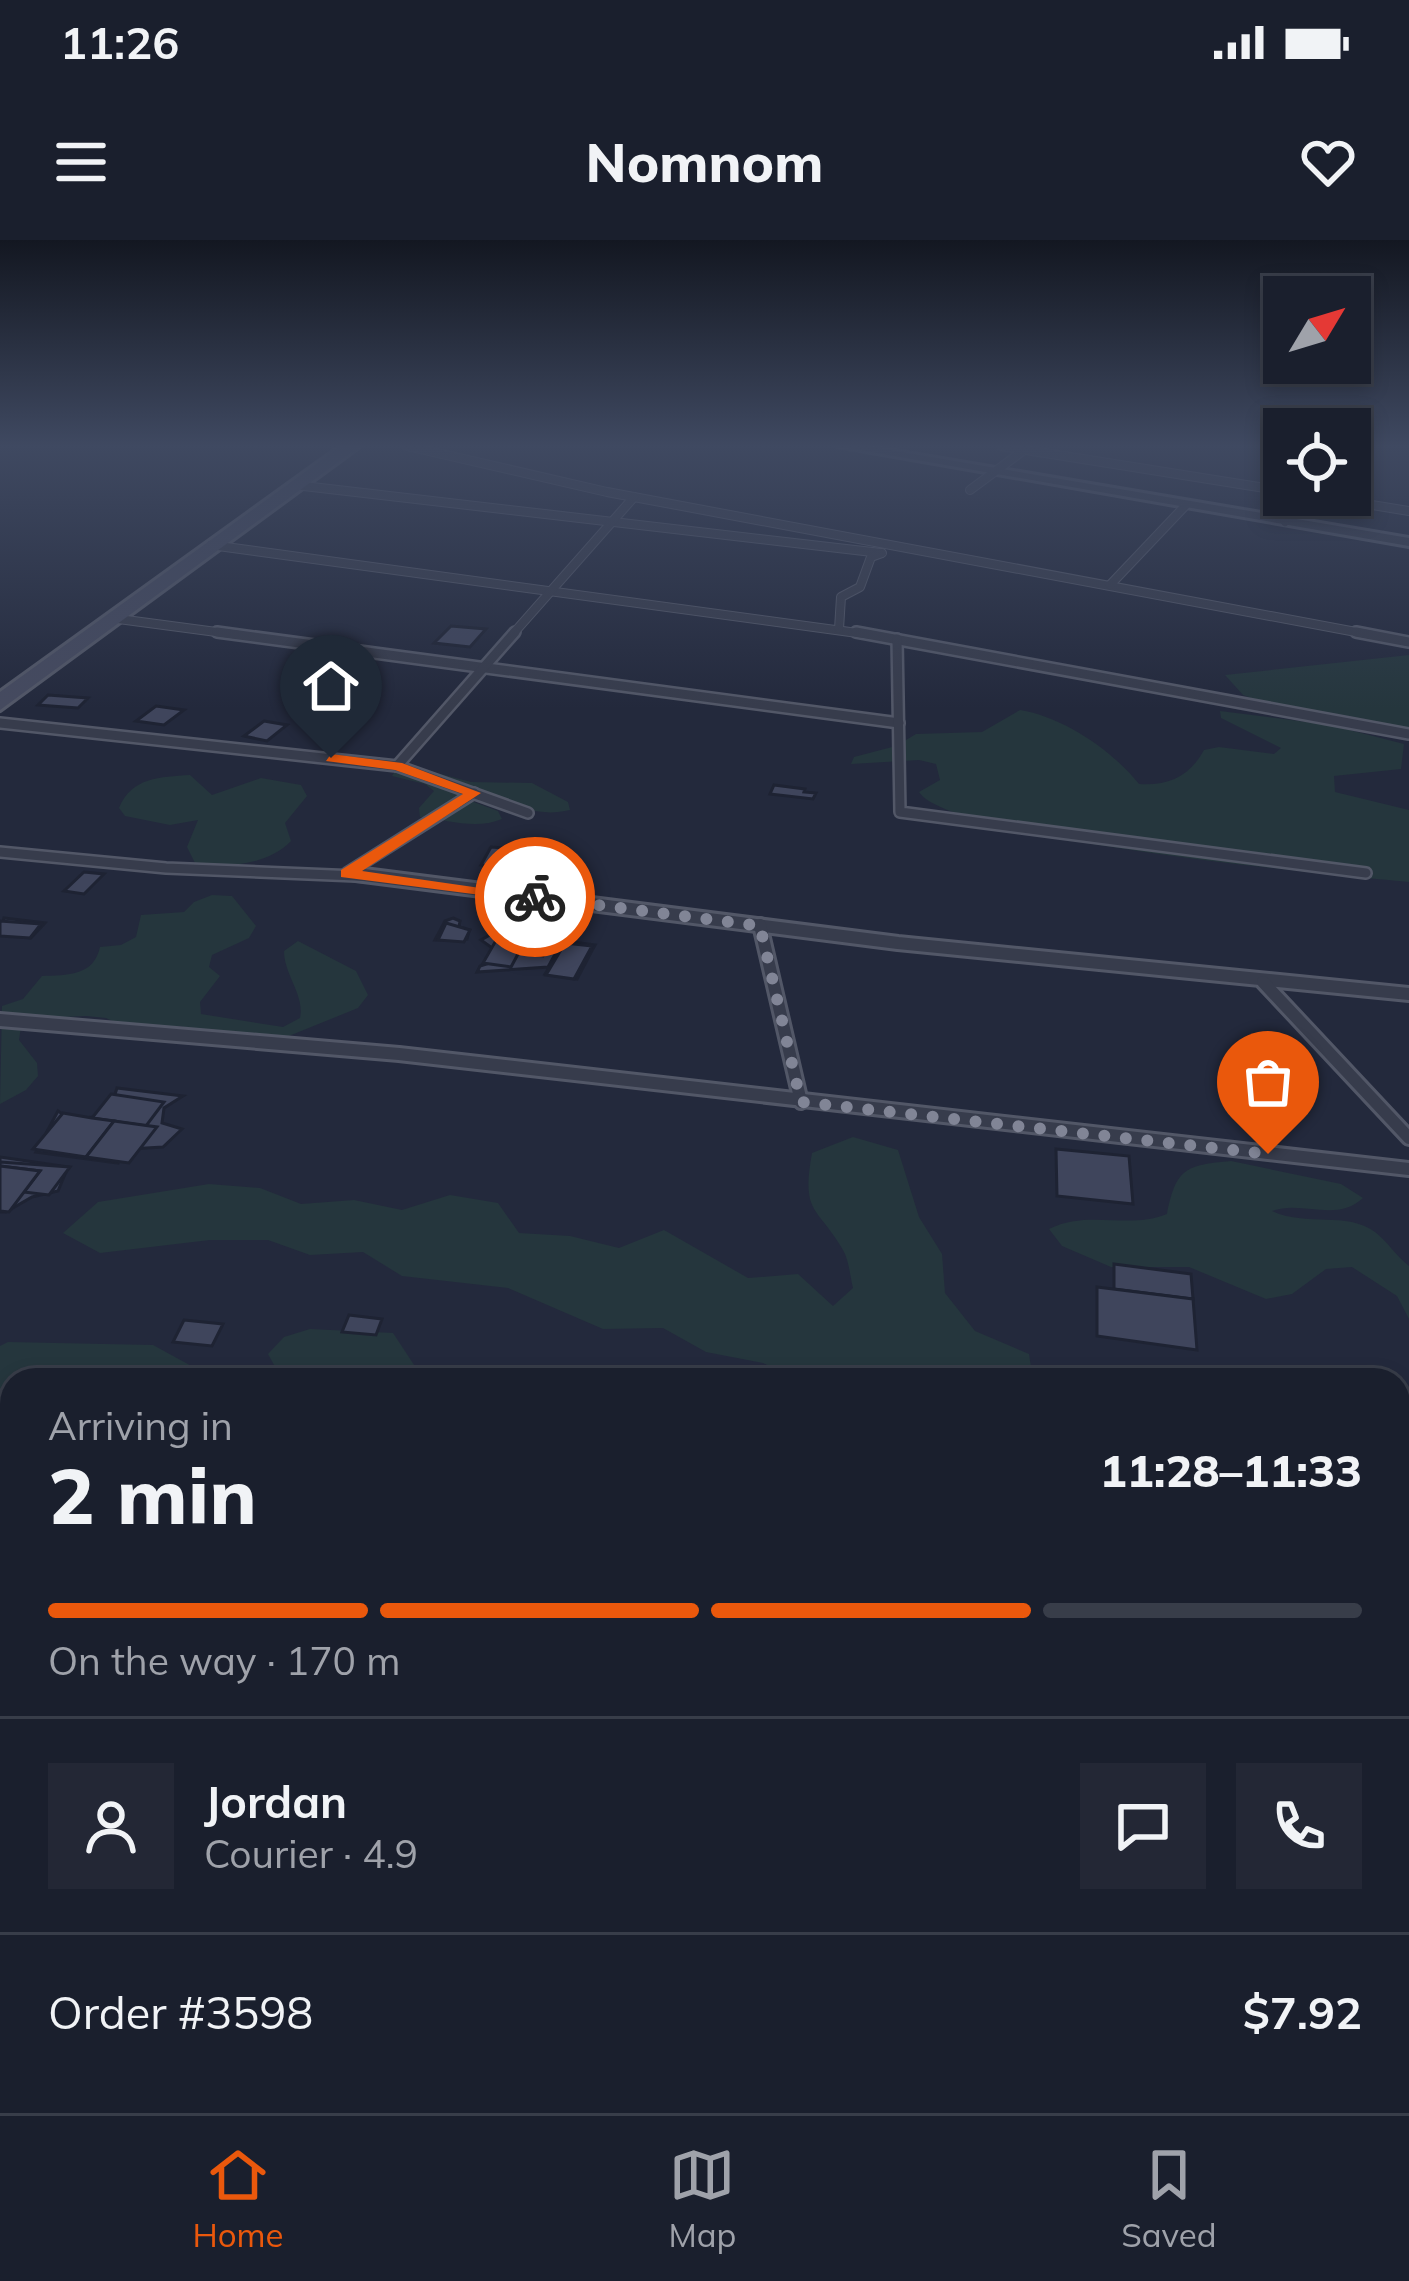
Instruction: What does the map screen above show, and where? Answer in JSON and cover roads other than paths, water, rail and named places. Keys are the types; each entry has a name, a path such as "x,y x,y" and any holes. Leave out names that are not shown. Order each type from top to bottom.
{"main road":[{"path":"0,703 227,533"}],"street":[{"path":"1356,533 1409,542"}],"lane":[{"path":"397,766 603,533"},
{"path":"699,533 881,553"},
{"path":"832,533 1409,642"},
{"path":"1110,585 1159,533"},
{"path":"211,545 839,629 1409,734"},
{"path":"839,629 841,597 860,587 871,557 911,548"},
{"path":"111,619 899,723"},
{"path":"897,639 900,812 1366,873"},
{"path":"0,722 397,766 528,813"},
{"path":"347,873 474,793"},
{"path":"0,852 166,868 347,873 760,926 1409,994"},
{"path":"760,926 801,1102"},
{"path":"1263,982 1409,1138"},
{"path":"0,1020 399,1054 1409,1169"}]}
